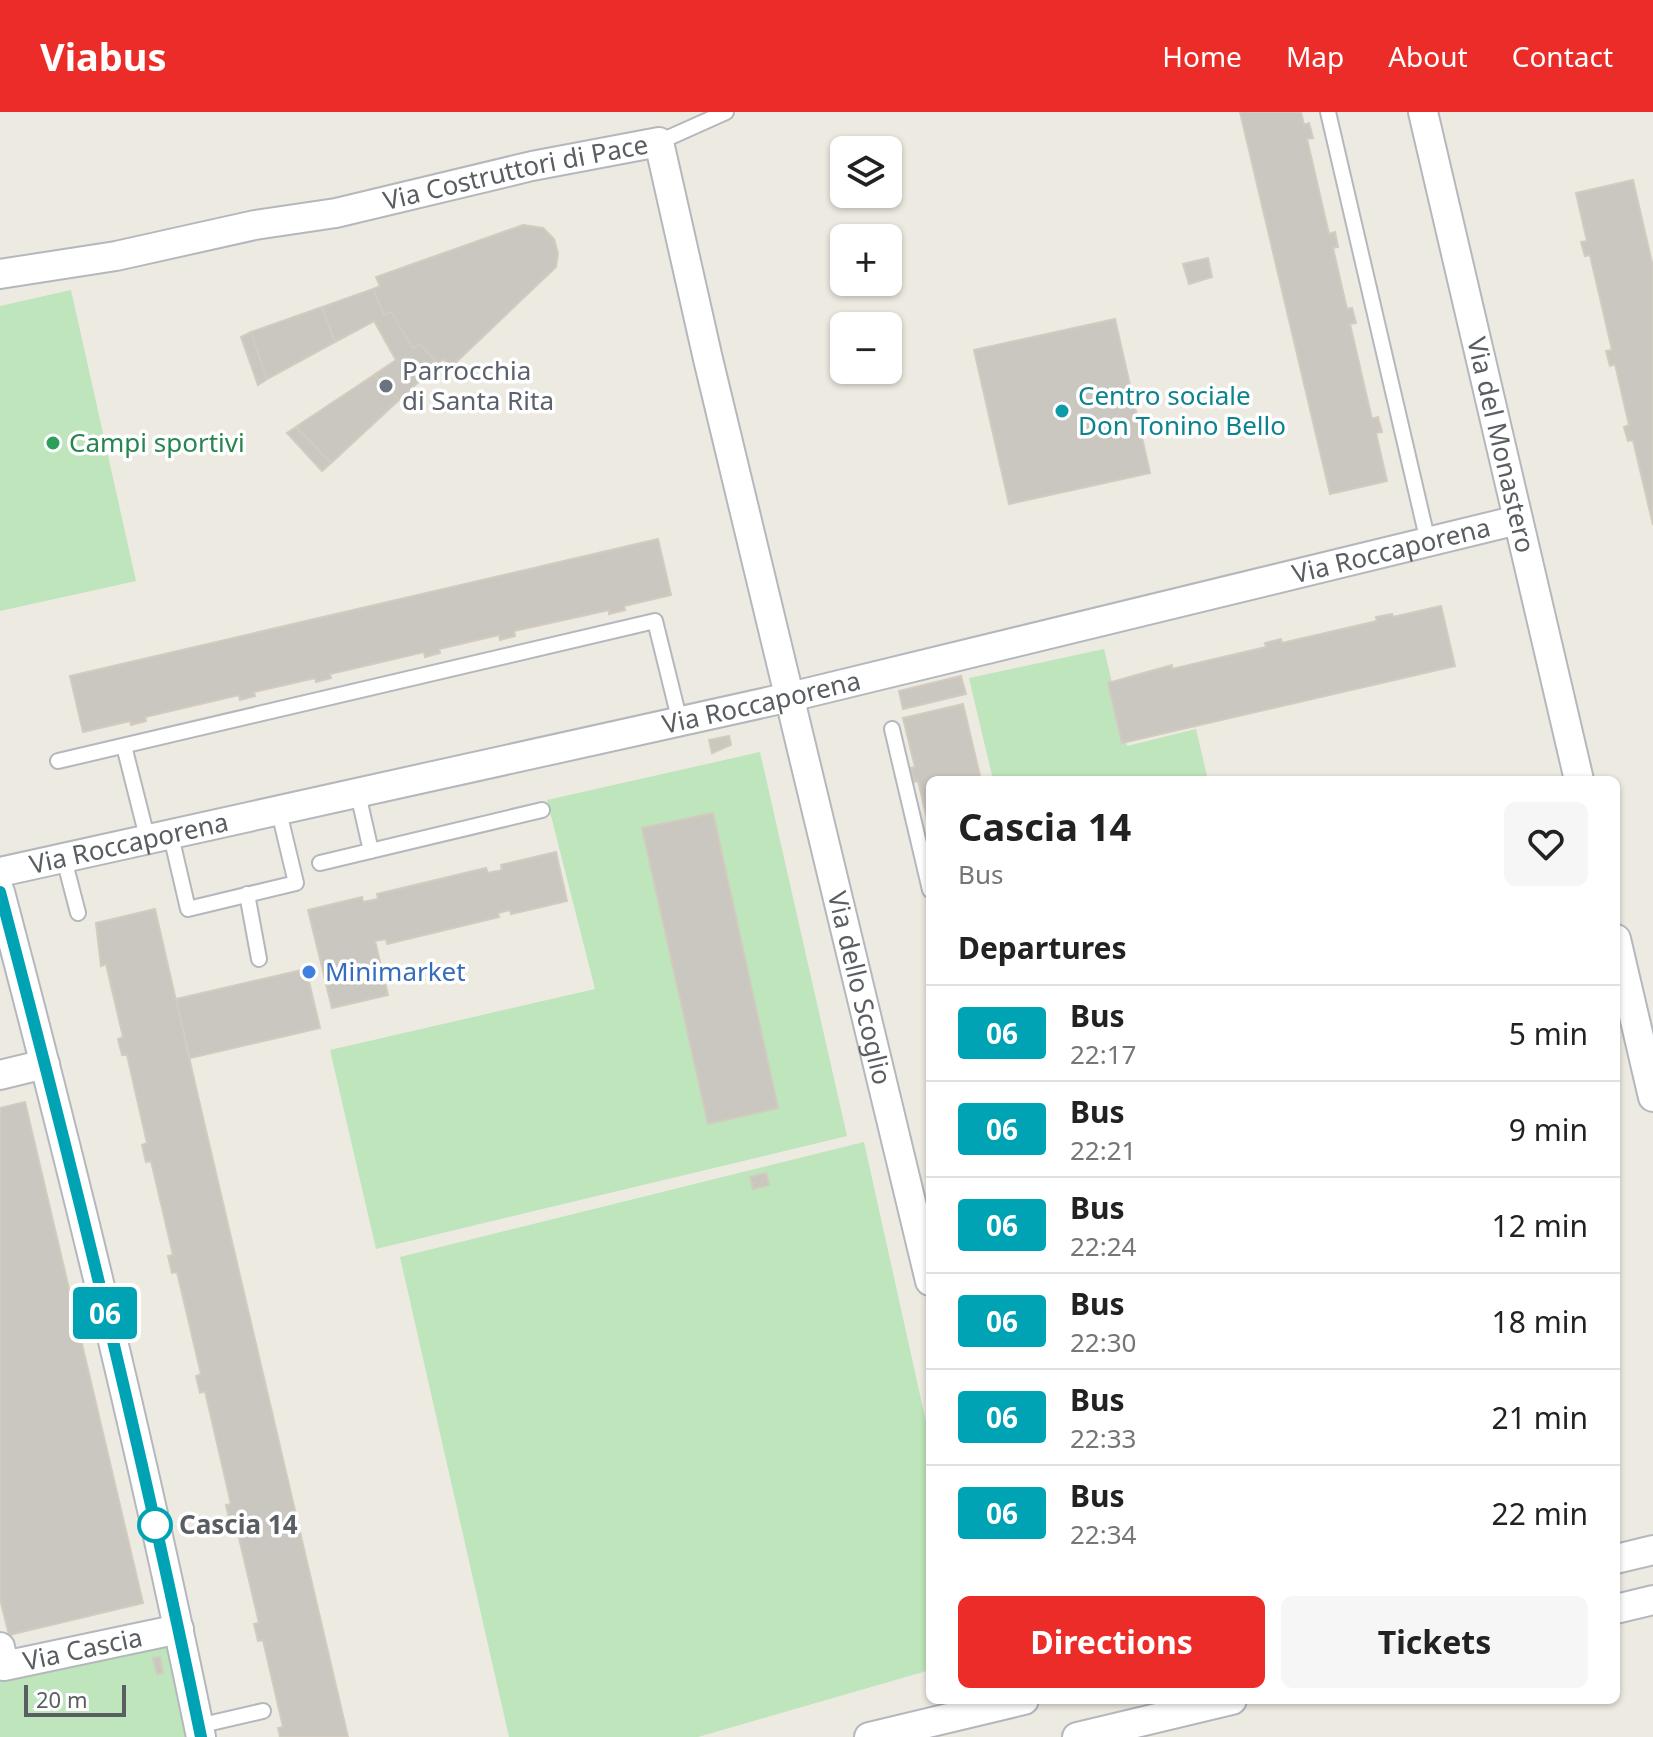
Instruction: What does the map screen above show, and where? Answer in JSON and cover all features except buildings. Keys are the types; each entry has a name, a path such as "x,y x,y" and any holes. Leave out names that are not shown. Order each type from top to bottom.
{"street":[{"name":"Via del Monastero","path":"1423,112 1578,776"},
{"name":"Via Costruttori di Pace","path":"0,274 336,213 532,166 659,142 790,697"},
{"name":"Via Roccaporena","path":"0,872 790,697 1518,520"},
{"name":"Via dello Scoglio","path":"790,697 926,1264"},
{"name":"Via Cascia","path":"0,892 45,1064 179,1629 199,1731"},
{"path":"1620,956 1653,1097"},
{"path":"0,1075 45,1064"},
{"path":"1620,1558 1653,1550"},
{"path":"1620,1608 1653,1600"},
{"name":"Via Cascia","path":"0,1647 4,1666 179,1629"},
{"path":"869,1737 1007,1704"},
{"path":"1077,1737 1215,1704"}],"lane":[{"path":"659,142 726,112"},
{"path":"1328,112 1428,542"},
{"path":"58,761 655,621 680,722"},
{"path":"892,729 926,873"},
{"path":"124,746 188,909 296,883 279,812"},
{"path":"358,794 371,851"},
{"path":"320,863 542,810"},
{"path":"64,859 78,913"},
{"path":"247,894 259,959"},
{"path":"199,1731 263,1711"}],"green space":[{"name":"Campi sportivi","path":"71,290 136,581 0,611 0,306"},
{"path":"1104,649 1127,746 1196,729 1207,776 992,776 969,678"},
{"path":"760,752 847,1136 376,1249 330,1050 595,989 547,800"},
{"path":"864,1142 926,1422 926,1671 698,1737 509,1737 400,1257"},
{"path":"179,1629 201,1737 0,1737 0,1679"}],"bus line":[{"name":"06","path":"0,892 129,1411 201,1737"}],"place":[{"name":"Parrocchia di Santa Rita","path":"386,386"},
{"name":"Centro sociale Don Tonino Bello","path":"1062,411"},
{"name":"Campi sportivi","path":"53,443"},
{"name":"Minimarket","path":"309,972"},
{"name":"Cascia 14","path":"155,1525"}]}
